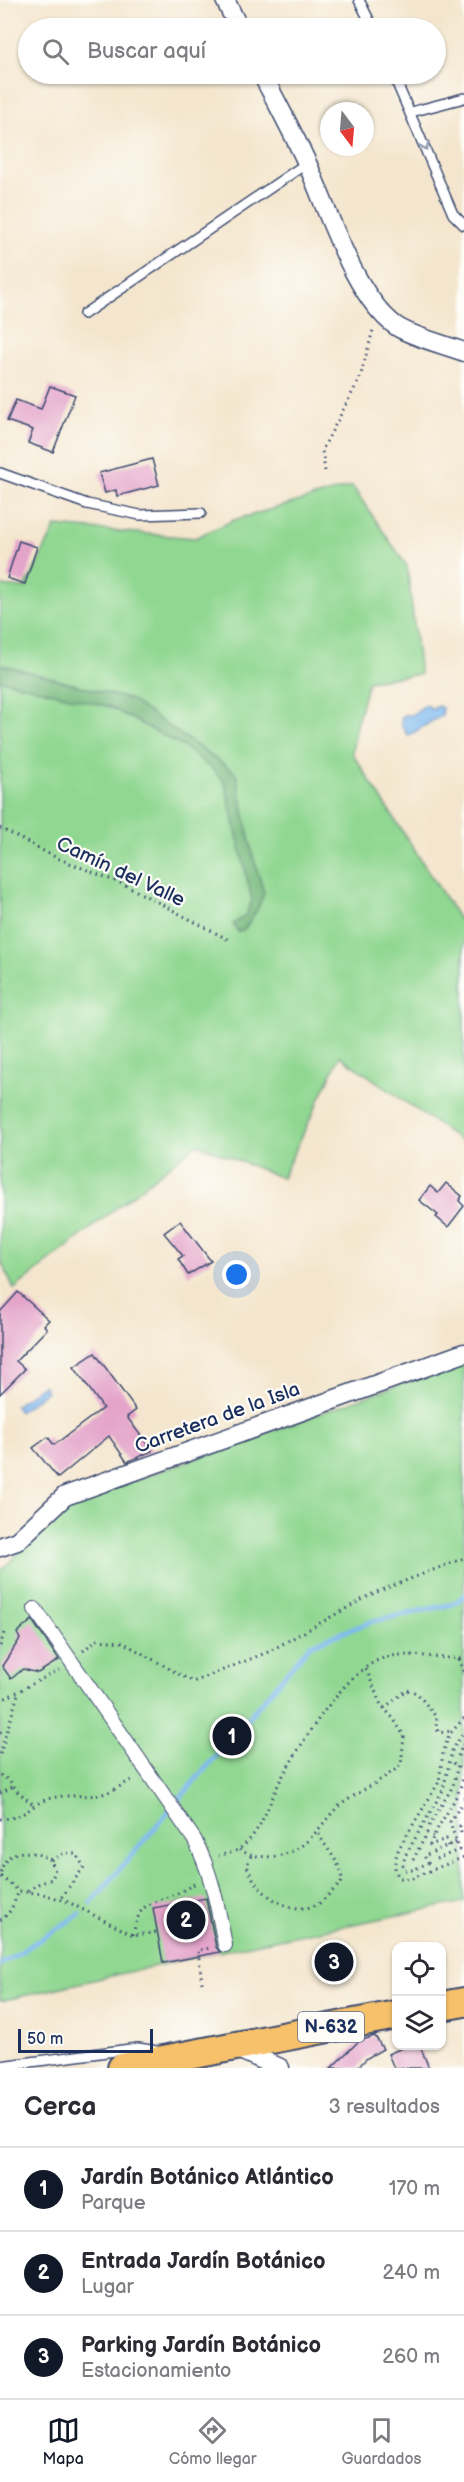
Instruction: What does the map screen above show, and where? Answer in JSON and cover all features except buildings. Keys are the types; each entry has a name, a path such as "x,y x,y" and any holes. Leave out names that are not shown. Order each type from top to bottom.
{"highway":[{"path":"446,2005 464,2001"},
{"name":"N-632","path":"122,2068 392,2016"}],"street":[{"path":"225,0 234,18"},
{"path":"267,84 307,163 337,236 366,292 379,311 397,328 464,352"},
{"name":"Carretera de la Isla","path":"0,1547 16,1541 65,1496 464,1353"},
{"path":"35,1610 179,1815 204,1859 210,1874 225,1945"},
{"path":"233,2046 280,2068"}],"lane":[{"path":"359,0 368,18"},
{"path":"398,84 453,214 464,225"},
{"path":"411,112 464,98"},
{"path":"84,314 307,163"},
{"path":"0,473 87,504 140,515 201,513"},
{"path":"0,2066 138,2048 192,2055"}],"path":[{"path":"325,471 322,450 360,378 379,311"},
{"name":"Camín del Valle","path":"0,828 57,858 124,885 229,940"},
{"path":"0,1701 58,1672 96,1640 122,1642 193,1683 268,1652 374,1593 464,1558"},
{"path":"0,1646 4,1633"},
{"path":"204,1859 239,1850 255,1833 282,1778 319,1722 347,1682 365,1668 385,1658 415,1654 464,1658"},
{"path":"459,1659 464,1673"},
{"path":"239,1850 251,1856 269,1858 293,1852 318,1830 326,1817 388,1777 401,1765 404,1736 374,1692 365,1668"},
{"path":"384,1708 407,1690 417,1693 437,1718 436,1727 439,1733 453,1731"},
{"path":"0,1754 18,1694"},
{"path":"464,1719 453,1731 443,1753 439,1782 399,1848 394,1860 395,1873 400,1878 410,1879 464,1857"},
{"path":"456,1842 424,1856 428,1863 413,1870 405,1870 402,1865 443,1790 452,1751 464,1731"},
{"path":"0,1732 6,1733"},
{"path":"458,1756 464,1743"},
{"path":"429,1826 453,1786 458,1765 450,1762"},
{"path":"448,1846 446,1839 430,1845 433,1836 463,1788 464,1774"},
{"path":"0,1775 10,1780 18,1792 35,1806"},
{"path":"0,1818 27,1814 35,1806 62,1795 100,1794 133,1779"},
{"path":"0,1793 14,1786"},
{"path":"436,1859 459,1850 450,1822 461,1805 464,1807"},
{"path":"454,1835 463,1833 460,1826 464,1825"},
{"path":"251,1856 247,1865 256,1886 286,1906 305,1908 316,1905 332,1889 341,1884 343,1879 332,1854 322,1844 318,1830"},
{"path":"413,1860 427,1833 433,1836"},
{"path":"28,1891 52,1879 55,1871 51,1860 40,1854 20,1852 9,1855 2,1863 0,1876 18,1891 28,1891 60,1899 133,1935 158,1932"},
{"path":"51,1860 65,1853 76,1854 84,1867 60,1899"},
{"path":"133,1935 140,1912 152,1901 169,1897 210,1874"},
{"path":"0,1920 5,1918 13,1906 18,1891"},
{"path":"198,1956 201,1983"}],"green space":[{"path":"352,486 407,566 420,674 368,681 356,726 352,753 464,927 464,1143 340,1056 282,1178 197,1144 14,1289 0,1259 0,586 25,588 56,526 195,538 234,520"},
{"path":"0,664 131,700 236,773 253,856 264,893 258,908 244,930 238,932 233,924 246,915 252,900 225,783 213,770 184,747 110,707 0,680"},
{"path":"464,1361 464,1902 249,1945 0,2001 0,1571 70,1504"}],"water":[{"path":"427,704 431,710 438,706 442,708 442,715 408,736 401,720 404,715 411,715"},
{"path":"43,1385 47,1391 19,1412 15,1406"}],"waterway":[{"path":"91,1903 310,1645 373,1621 453,1604 464,1596"},
{"path":"0,1965 80,1914"}],"place":[{"name":"Jardín Botánico Atlántico","path":"232,1736"},
{"name":"Entrada Jardín Botánico","path":"186,1920"},
{"name":"Parking Jardín Botánico","path":"334,1962"}]}
